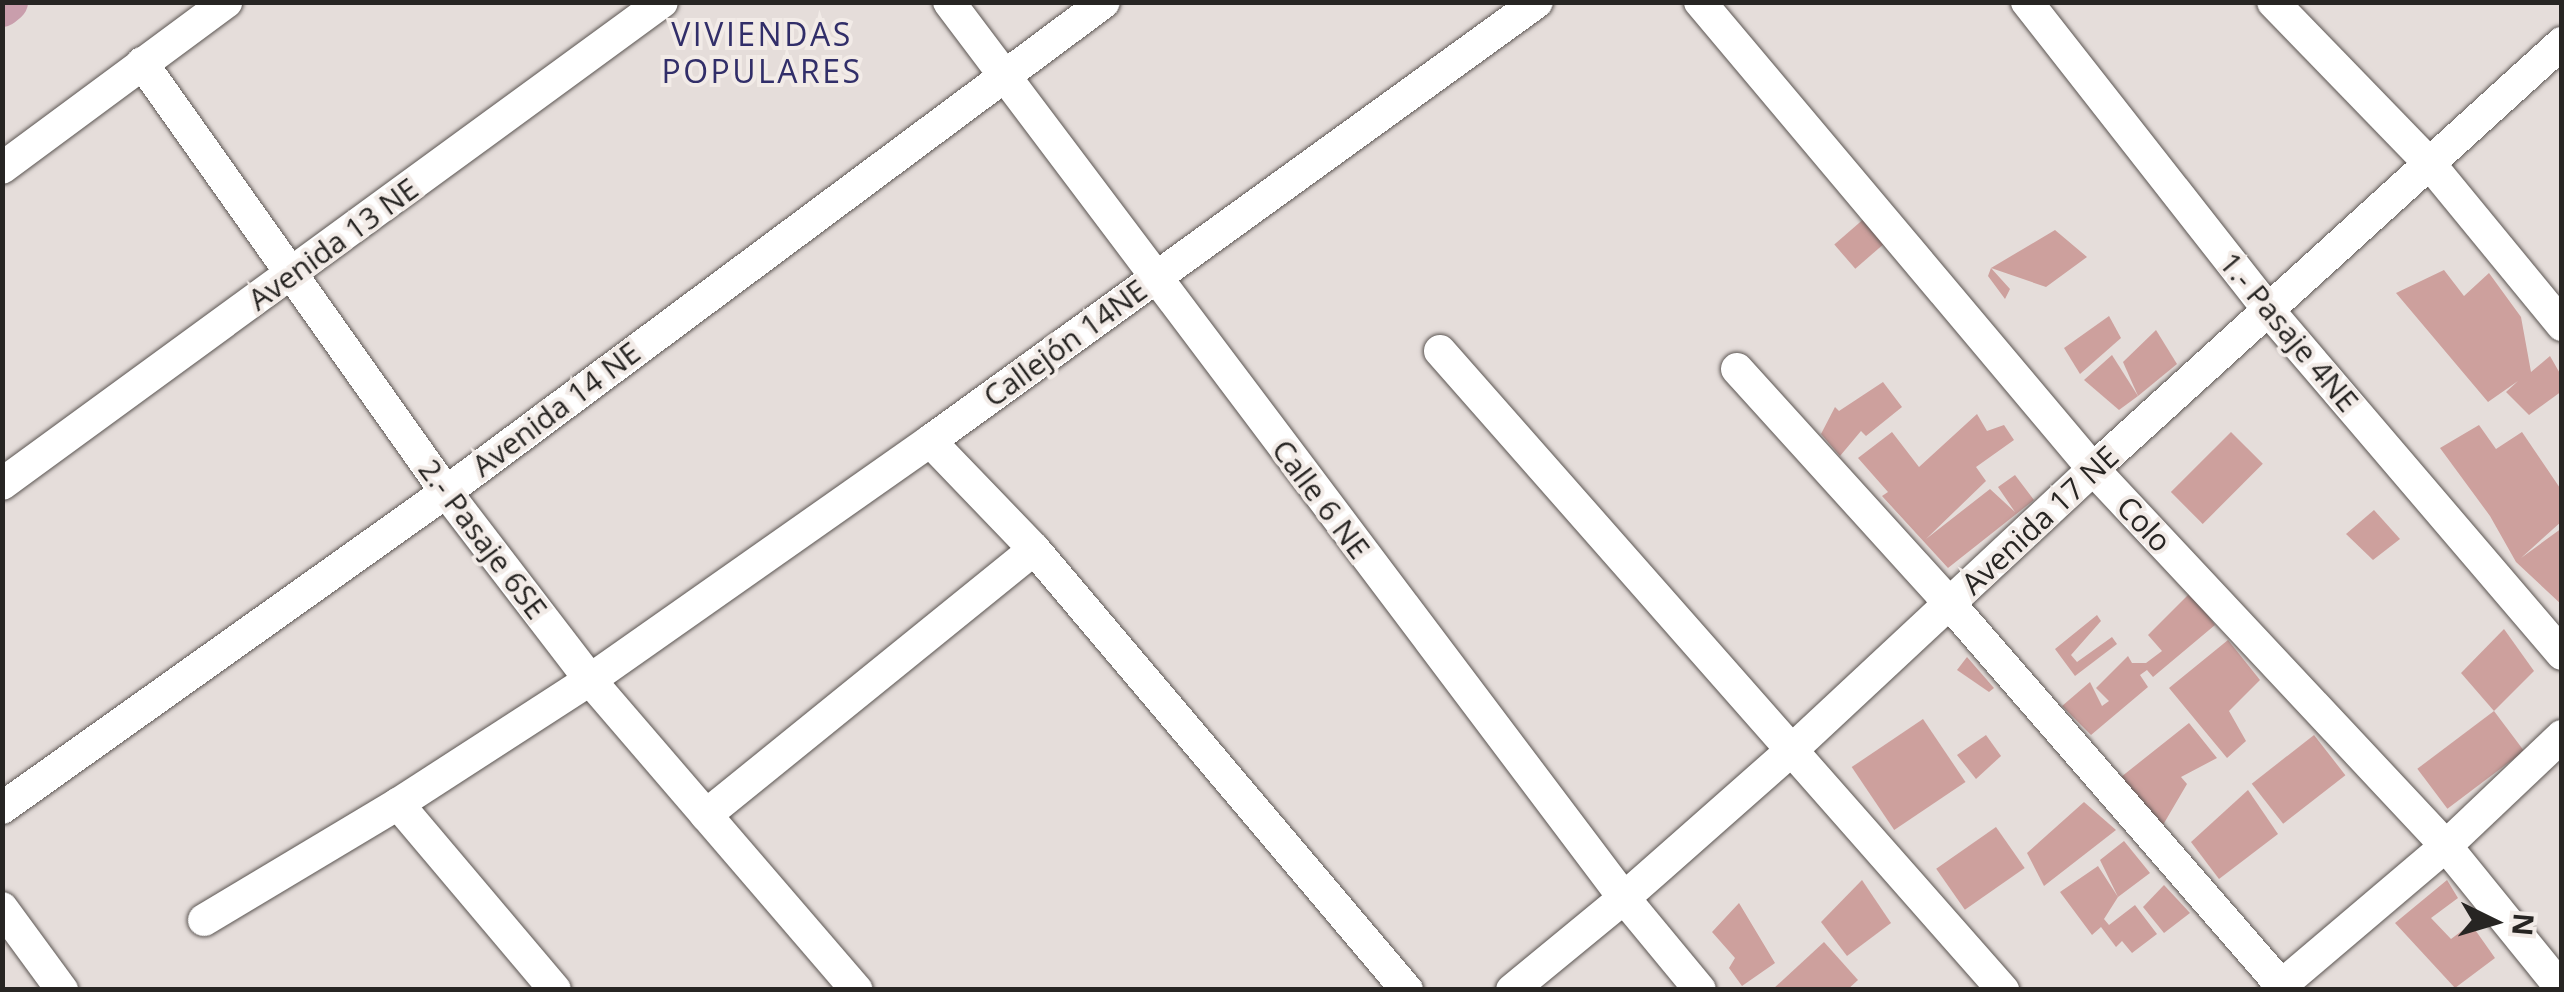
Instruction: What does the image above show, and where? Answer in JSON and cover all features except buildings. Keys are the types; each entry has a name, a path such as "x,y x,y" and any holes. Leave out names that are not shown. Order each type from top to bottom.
{"street":[{"path":"2,168 226,2"},
{"name":"Avenida 13 NE","path":"2,484 662,2"},
{"name":"Calle 6 NE","path":"949,2 1624,898 1700,990"},
{"name":"Avenida 14 NE","path":"2,808 446,492 1104,2"},
{"name":"Callejón 14NE","path":"204,920 398,804 590,680 930,441 1538,2"},
{"name":"Colo","path":"1700,2 2093,469 2446,846 2562,989"},
{"name":"1.- Pasaje 4NE","path":"2027,2 2269,311 2562,654"},
{"path":"2273,2 2429,164 2562,325"},
{"name":"Avenida 17 NE","path":"1512,990 1624,898 1792,750 2093,469 2562,43"},
{"name":"2.- Pasaje 6SE","path":"142,63 446,492 590,680 858,990"},
{"path":"1440,351 2003,990"},
{"path":"1737,369 1950,604 2278,987 2446,846 2562,736"},
{"path":"930,441 1034,549 1407,990"},
{"path":"706,815 1034,549"},
{"path":"398,804 554,990"},
{"path":"2,908 62,990"}],"waterway":[{"path":"2,7 8,2"}],"district":[{"name":"VIVIENDAS POPULARES","path":"762,54"}]}
